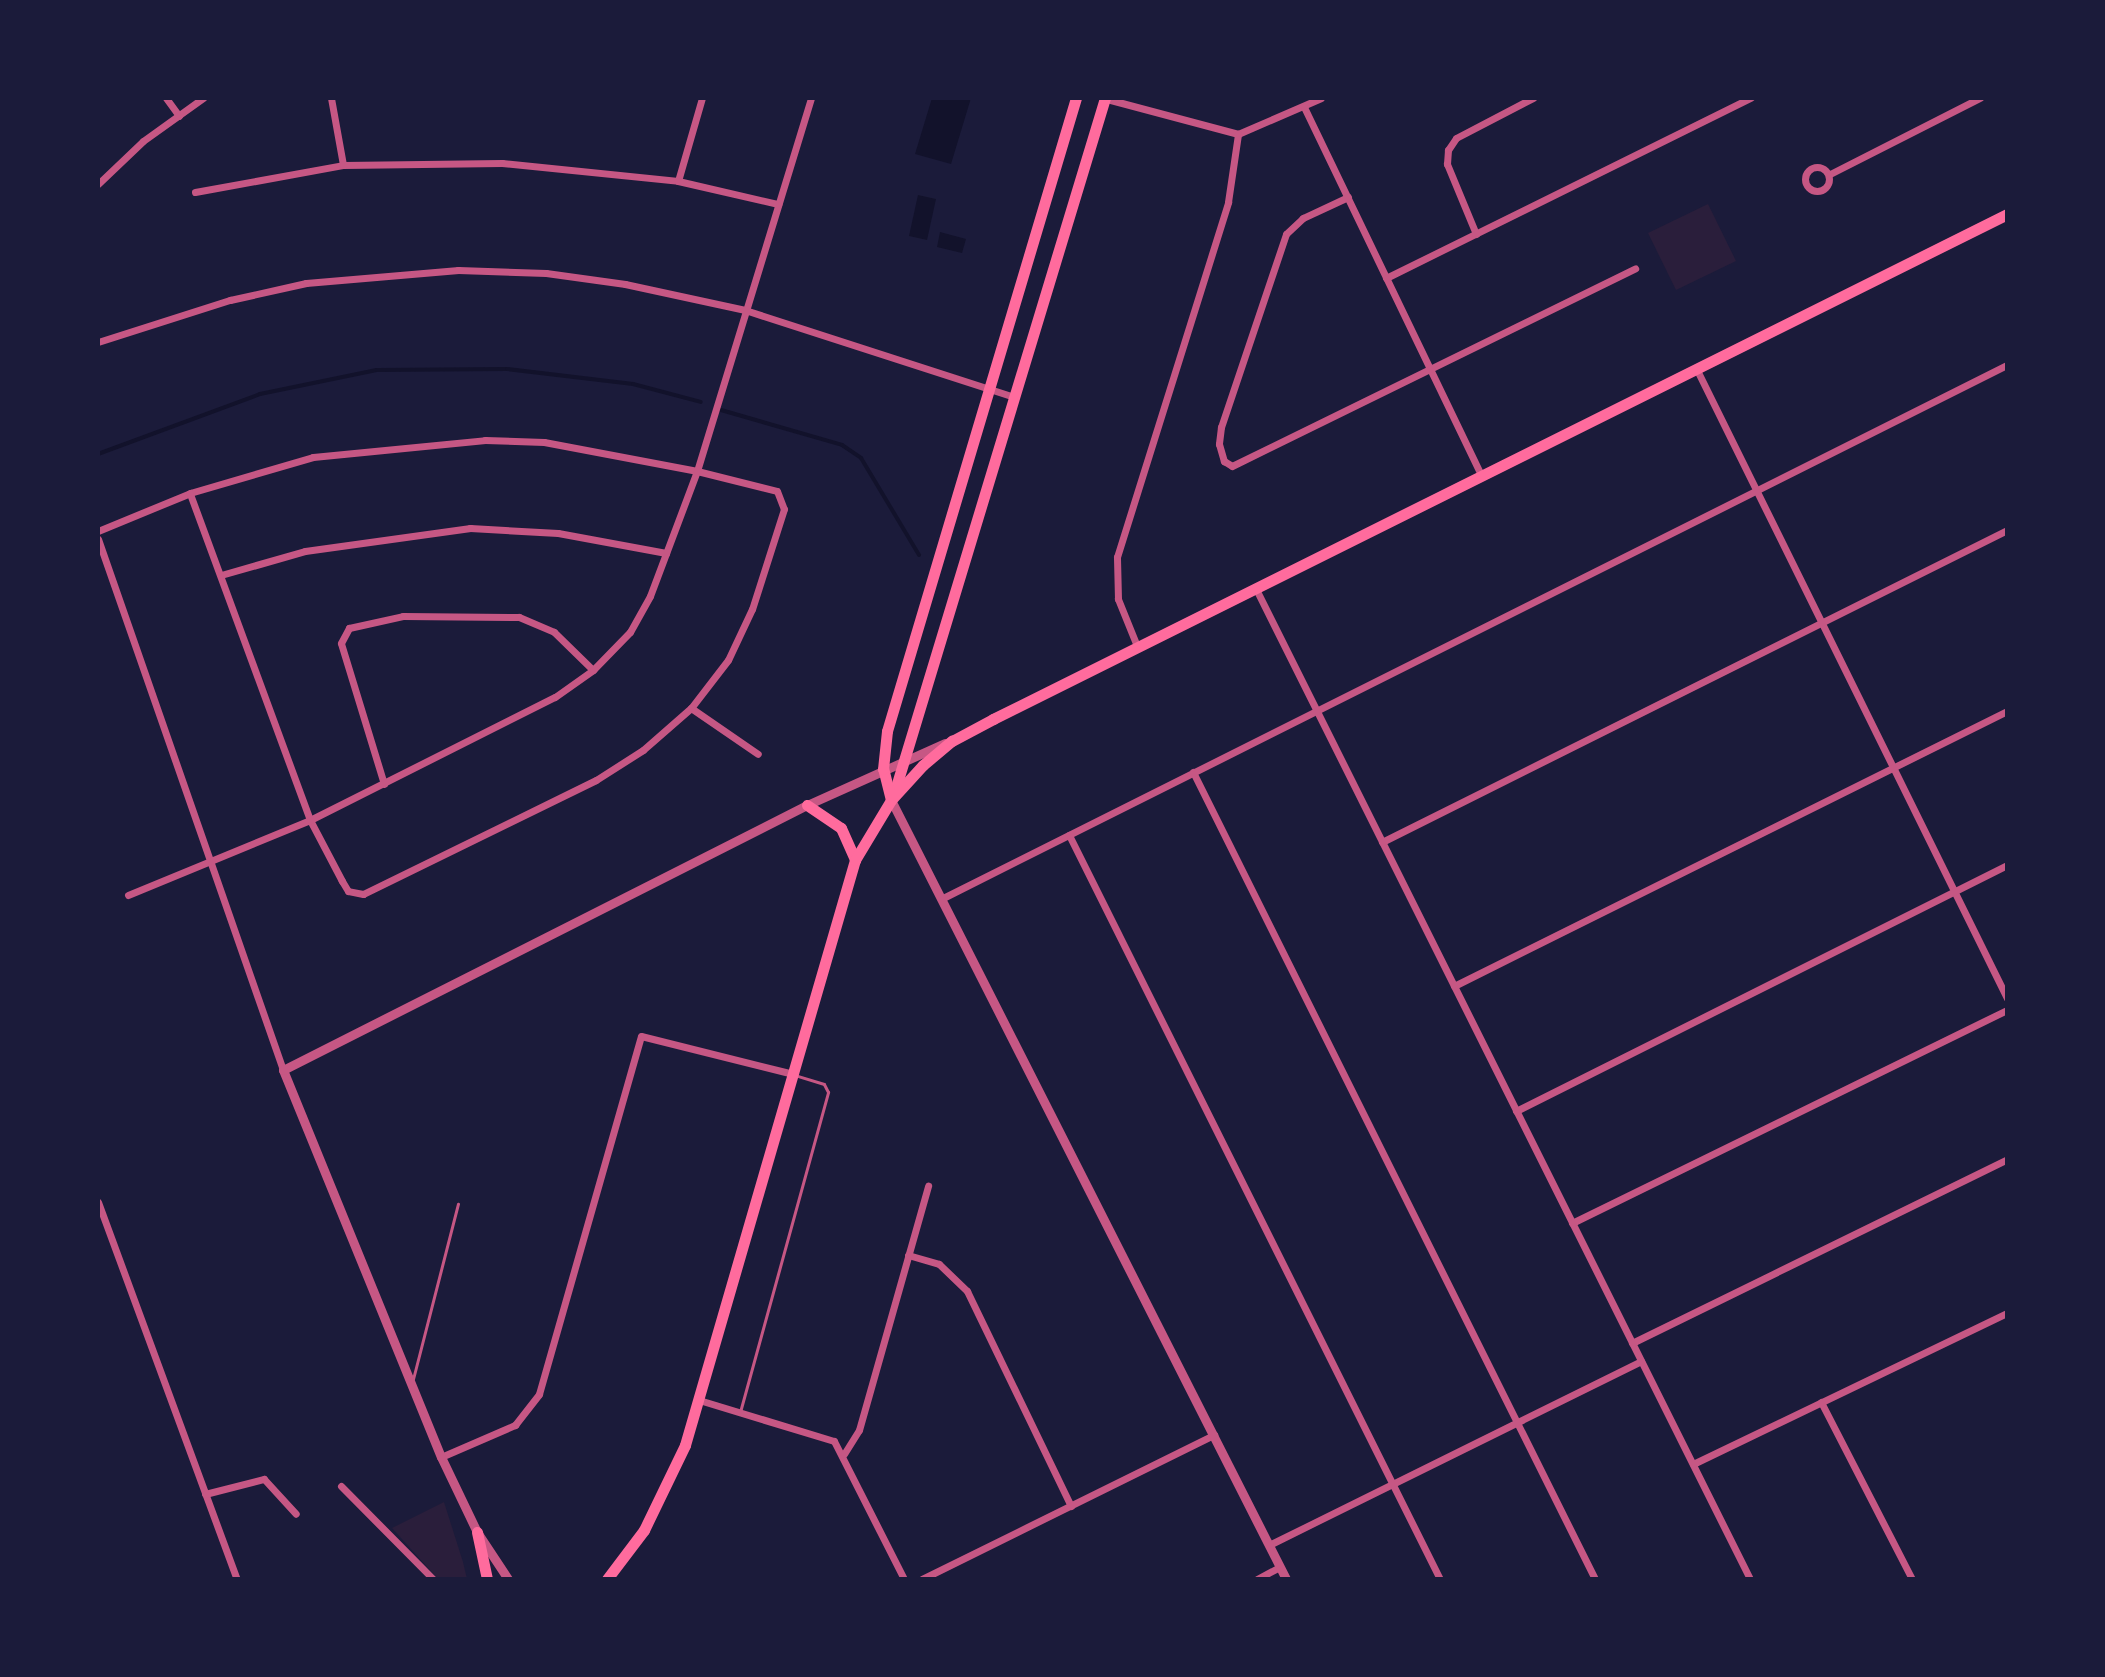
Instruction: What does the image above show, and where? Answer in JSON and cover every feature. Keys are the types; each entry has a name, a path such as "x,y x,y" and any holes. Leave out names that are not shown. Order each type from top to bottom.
{"main road":[{"path":"891,800 883,769 891,718 1076,98"},
{"path":"607,1579 636,1543 663,1495 699,1400 855,860 891,800 908,758 1104,98"},
{"path":"891,800 952,741 1481,474 2007,214"},
{"path":"807,805 837,823 855,860"},
{"path":"477,1532 487,1579"}],"street":[{"path":"166,98 179,116"},
{"path":"98,184 203,98"},
{"path":"331,98 343,165"},
{"path":"678,181 702,98"},
{"path":"128,895 209,865 310,820 555,697 593,670 630,632 666,553 697,471 811,98"},
{"path":"1104,98 1238,134 1321,98"},
{"path":"1476,234 1447,164 1448,150 1456,138 1533,98"},
{"path":"1386,278 1751,98"},
{"path":"1830,174 1980,98"},
{"path":"1304,107 1481,474"},
{"path":"1137,646 1118,599 1117,557 1228,202 1238,134"},
{"path":"195,192 343,165 550,165 678,181 778,204"},
{"path":"1348,197 1303,218 1286,234 1221,427 1224,461 1242,464 1635,269"},
{"path":"98,342 230,300 306,283 458,270 625,284 745,310 1014,397"},
{"path":"943,898 2007,365"},
{"path":"1696,368 2007,998"},
{"path":"98,531 190,493 313,457 485,440 557,444 697,471 777,491 784,509 752,609 728,660 691,708 643,750 596,780 372,893 348,891 310,820 190,493"},
{"path":"221,575 320,549 470,528 558,533 666,553"},
{"path":"1382,842 2007,530"},
{"path":"98,539 209,865 283,1070 441,1457 477,1532 508,1579"},
{"path":"1255,587 1750,1579"},
{"path":"384,784 343,652 342,635 349,628 403,616 519,617 554,632 593,670"},
{"path":"691,708 758,754"},
{"path":"1454,986 2007,711"},
{"path":"283,1070 807,805 952,741"},
{"path":"1193,772 1595,1579"},
{"path":"891,800 1286,1579"},
{"path":"1069,835 1440,1579"},
{"path":"1516,1111 2007,865"},
{"path":"1572,1223 2007,1010"},
{"path":"441,1457 515,1425 539,1394 641,1036 793,1074"},
{"path":"1632,1343 2007,1159"},
{"path":"844,1454 859,1430 928,1186"},
{"path":"98,1202 237,1579"},
{"path":"908,1255 939,1264 967,1291 1071,1506"},
{"path":"1693,1464 2007,1313"},
{"path":"1269,1545 1641,1361"},
{"path":"699,1400 827,1437 844,1454 904,1579"},
{"path":"1821,1402 1912,1579"},
{"path":"922,1579 1214,1435"},
{"path":"205,1494 264,1479 296,1514"},
{"path":"341,1486 433,1579"},
{"path":"1257,1579 1280,1567"}],"lane":[{"path":"740,1412 828,1092 824,1084 793,1074"},
{"path":"411,1384 458,1204"}],"shaded area":[{"path":"932,98 971,98 951,164 915,154"},
{"path":"918,195 936,199 927,240 909,236"},
{"path":"1708,204 1736,261 1676,290 1648,233"},
{"path":"940,232 966,239 962,253 937,247"},
{"path":"444,1502 467,1579 438,1579 392,1528"}],"waterway":[{"path":"98,454 260,394 377,370 507,369 633,384 701,402"},
{"path":"721,410 842,445 861,458 919,555"}]}
